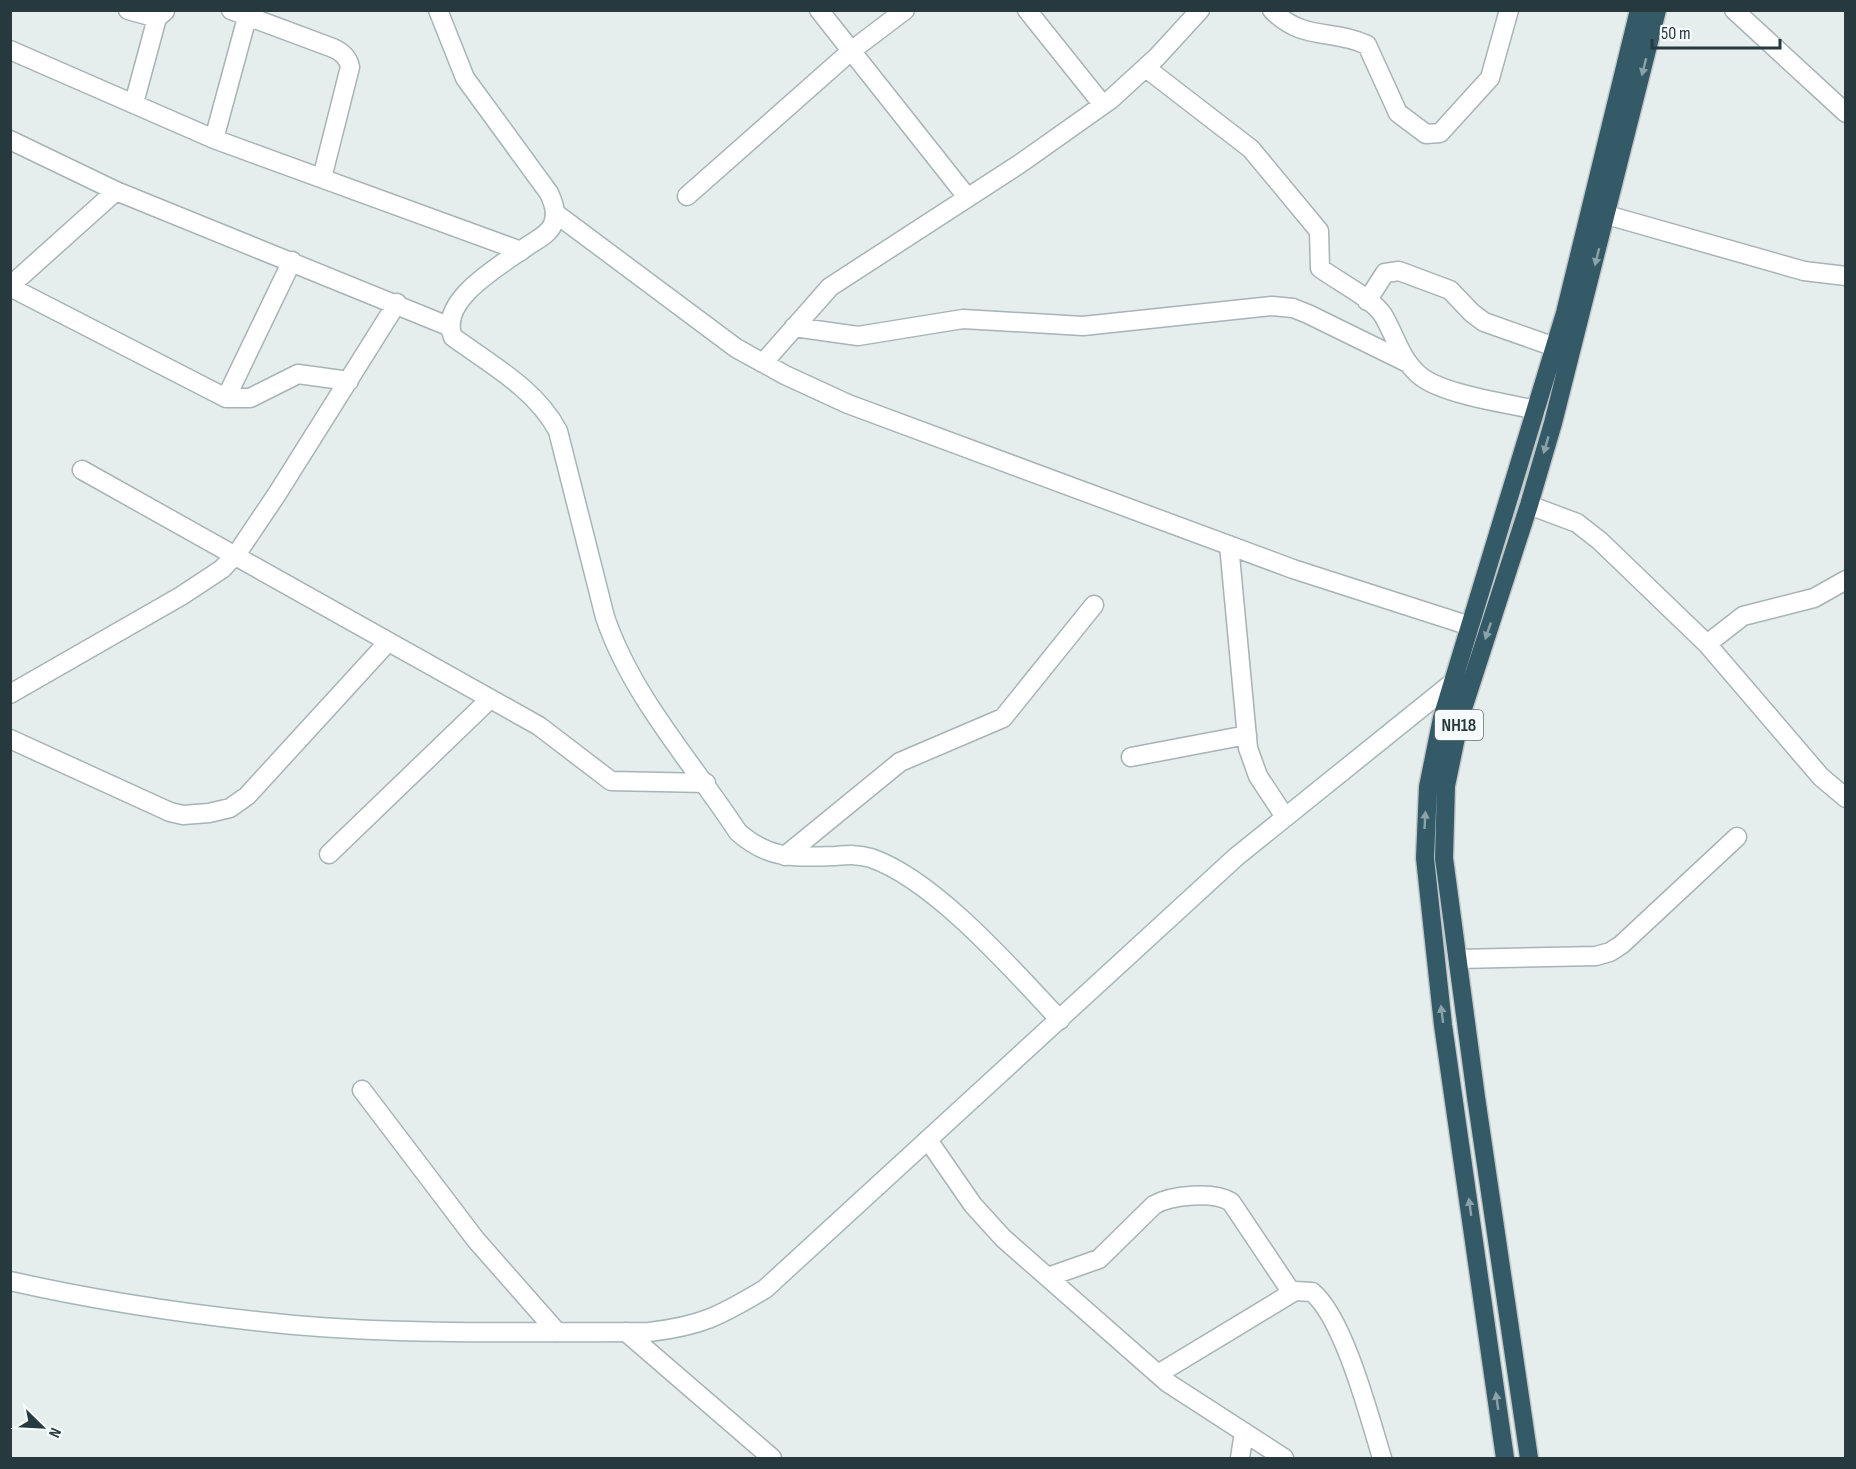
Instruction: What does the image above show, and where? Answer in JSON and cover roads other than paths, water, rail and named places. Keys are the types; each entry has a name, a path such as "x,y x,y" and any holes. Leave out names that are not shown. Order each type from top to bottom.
{"highway":[{"name":"NH18","path":"1505,1458 1443,1025 1425,858 1428,787 1452,680 1555,346 1639,10"},
{"name":"NH18","path":"1529,1458 1444,858 1443,819 1453,750 1476,666 1529,505 1607,215 1657,10"}],"street":[{"path":"128,10 161,14 134,103"},
{"path":"438,10 465,78 549,193 555,213 549,231 467,291 454,307 448,326"},
{"path":"687,196 851,51 906,10"},
{"path":"1027,10 1103,105"},
{"path":"763,363 830,288 1103,105 1146,68 1200,10"},
{"path":"1272,10 1294,28 1354,39 1367,45 1398,113 1426,134 1434,135 1440,134 1490,78 1509,10"},
{"path":"1734,10 1845,113"},
{"path":"214,139 242,12 342,52 349,61 350,67 322,178"},
{"path":"822,12 967,197"},
{"path":"10,50 214,139 521,251"},
{"path":"1146,68 1251,149 1319,231 1320,268 1382,314 1408,363 1418,375 1433,384 1536,410"},
{"path":"10,140 116,191 397,303 448,326 453,337 536,398 558,430 605,617 615,647 658,719 744,837 763,851 785,856 855,854 873,859 907,877 932,894 1000,956 1060,1020"},
{"path":"116,191 10,287 226,398 250,398 298,374 348,381"},
{"path":"555,213 736,348 848,404 1228,545 1470,626"},
{"path":"1607,215 1804,271 1845,276"},
{"path":"226,398 292,261"},
{"path":"1366,301 1385,273 1399,271 1450,290 1472,314 1484,322 1555,346"},
{"path":"10,694 181,596 222,569 235,556 397,303"},
{"path":"794,327 858,336 963,319 1083,326 1272,306 1293,308 1308,314 1408,363"},
{"path":"82,470 547,731 611,781 706,783"},
{"path":"1529,505 1577,523 1590,531 1707,644 1821,777 1845,798"},
{"path":"1228,545 1248,748 1258,776 1285,817"},
{"path":"1707,644 1743,616 1814,598 1845,580"},
{"path":"785,856 900,762 1003,718 1094,605"},
{"path":"10,738 170,813 183,815 209,813 230,808 271,773 388,642"},
{"path":"10,1281 51,1290 294,1325 359,1329 626,1332 690,1327 726,1313 765,1289 1236,857 1452,680 1476,666"},
{"path":"329,854 490,699"},
{"path":"1131,757 1247,735"},
{"path":"1458,959 1596,956 1610,952 1622,945 1737,837"},
{"path":"362,1090 476,1240 557,1332"},
{"path":"928,1140 973,1205 1004,1238 1158,1374 1284,1458"},
{"path":"1048,1277 1099,1259 1154,1204 1163,1199 1173,1196 1218,1197 1231,1202 1292,1293"},
{"path":"1158,1374 1292,1293 1301,1290 1312,1293 1328,1314 1359,1379 1382,1458"},
{"path":"626,1332 772,1458"},
{"path":"1240,1458 1244,1432"}]}
